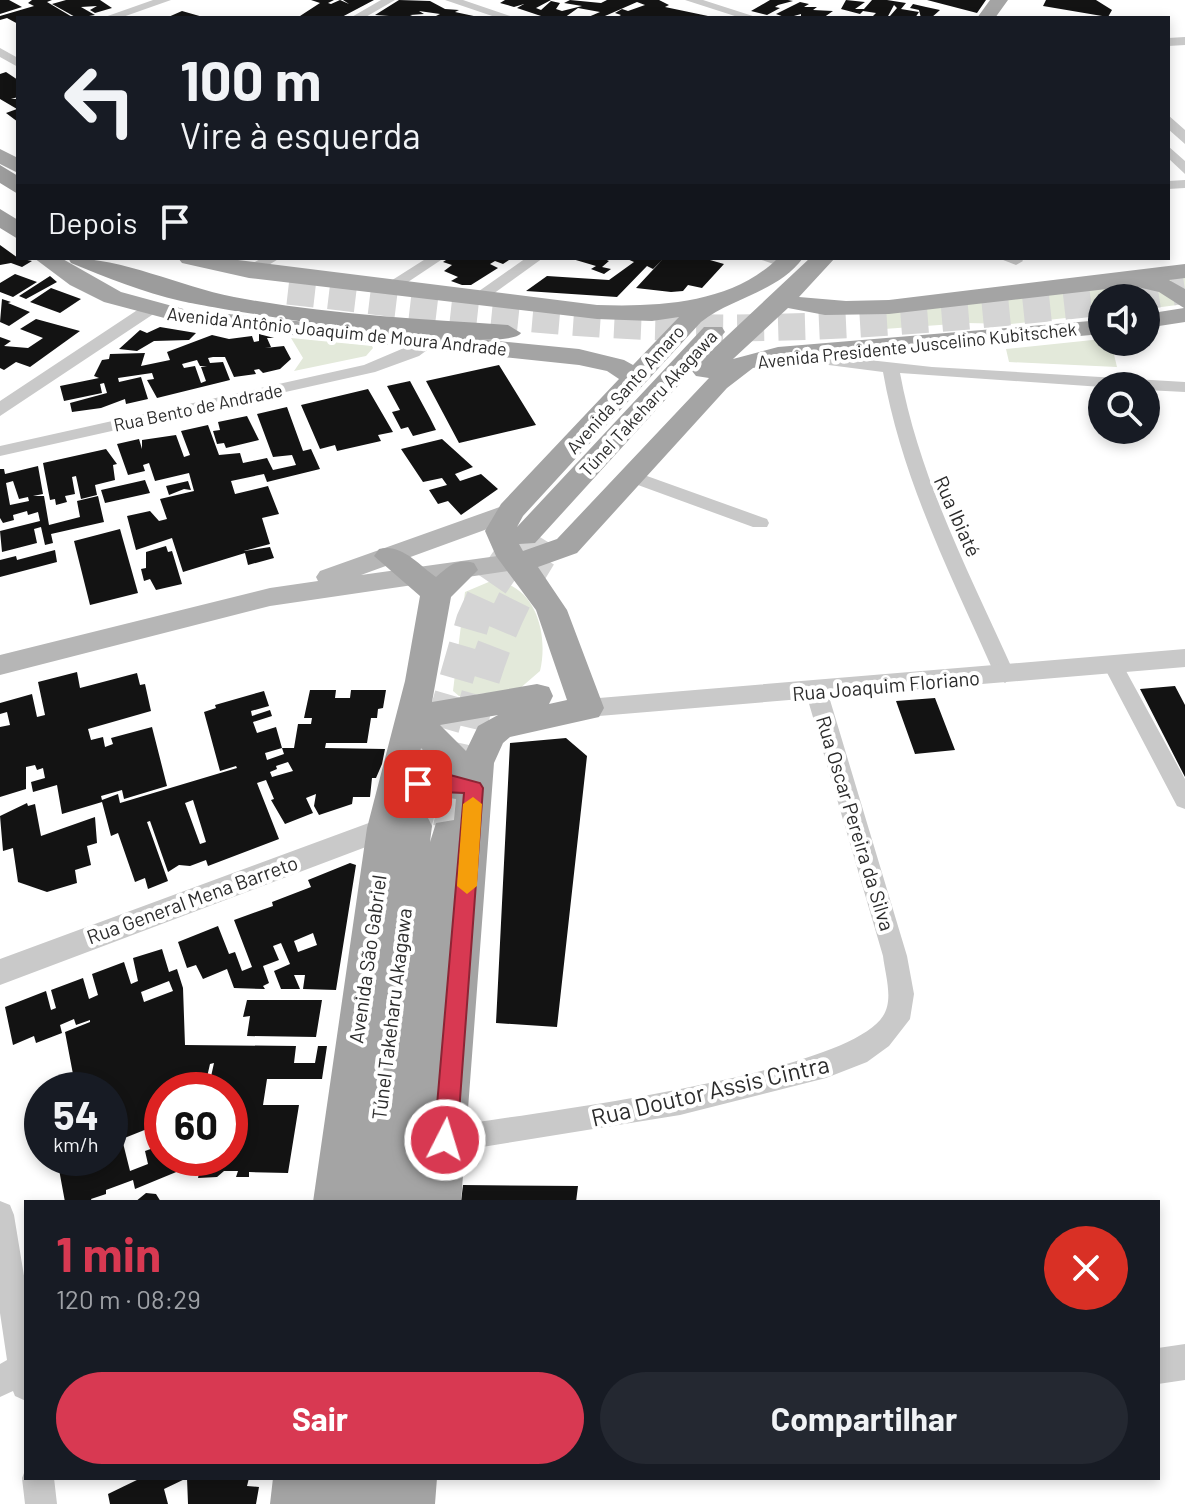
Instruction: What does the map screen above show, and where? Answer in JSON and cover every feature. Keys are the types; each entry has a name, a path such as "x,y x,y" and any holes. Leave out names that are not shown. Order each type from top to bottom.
{"highway":[{"path":"0,172 16,185"},
{"path":"85,260 131,279 214,301 406,341"},
{"path":"143,260 215,280 288,291"},
{"path":"159,311 406,341 508,333"}],"main road":[{"name":"Avenida Antônio Joaquim de Moura Andrade","path":"49,260 103,293 159,311"},
{"path":"199,260 249,271 624,315 678,311 709,304"},
{"name":"Avenida Santo Amaro","path":"526,538 636,379 677,330 709,304 779,271 816,260"},
{"name":"Avenida Presidente Juscelino Kubitschek","path":"779,271 811,308 847,309 1185,271"},
{"name":"Túnel Takeharu Akagawa","path":"526,538 699,377 779,271"},
{"path":"1134,279 1167,287 1185,301"},
{"path":"535,306 572,319 586,332 578,346 553,354"},
{"path":"1160,319 1185,315"},
{"name":"Avenida Presidente Juscelino Kubitschek","path":"633,477 733,368 778,355 1088,328"},
{"name":"Avenida Antônio Joaquim de Moura Andrade","path":"406,341 553,354 615,365 636,379"},
{"path":"0,665 270,597 389,556 526,538 557,552 567,546 633,477"},
{"path":"270,597 427,585 526,538"},
{"path":"526,538 580,695"},
{"path":"389,556 427,585"},
{"name":"Avenida São Gabriel","path":"335,1200 416,827 411,718 427,585"},
{"path":"411,718 544,695 580,695"},
{"path":"439,1200 474,788 483,747 500,727 580,695"},
{"path":"411,718 448,753 474,788"},
{"path":"416,827 399,816 409,786 435,782 474,788"},
{"name":"Túnel Takeharu Akagawa","path":"367,1200 416,827"},
{"name":"Túnel Takeharu Akagawa","path":"408,1200 416,827"},
{"path":"295,1504 298,1480"},
{"path":"328,1504 331,1480"},
{"path":"375,1504 377,1480"},
{"path":"410,1504 412,1480"}],"street":[{"path":"114,16 165,0"},
{"path":"360,16 389,0"},
{"path":"451,0 503,16"},
{"path":"691,0 746,16"},
{"path":"146,16 176,1"},
{"path":"1170,152 1185,170"},
{"path":"249,271 269,260"},
{"path":"391,287 434,260"},
{"path":"477,299 533,260"},
{"path":"0,410 159,311"},
{"name":"Rua Bento de Andrade","path":"0,451 338,376 406,341"},
{"path":"876,347 872,354 891,369"},
{"path":"778,355 891,369 1185,387"},
{"name":"Rua Ibiaté","path":"891,369 898,418 911,463 1005,675"},
{"path":"0,444 22,446"},
{"path":"633,477 761,521"},
{"name":"Rua Joaquim Floriano","path":"580,695 816,690 1185,658"},
{"path":"1113,665 1185,800"},
{"name":"Rua Oscar Pereira da Silva","path":"816,690 895,956"},
{"name":"Rua General Mena Barreto","path":"0,972 416,827"},
{"name":"Rua Doutor Assis Cintra","path":"445,1140 680,1102 837,1062 880,1038 897,1019 901,994 895,956"},
{"path":"0,1215 17,1378"},
{"path":"1160,1366 1185,1362"},
{"path":"38,1480 41,1504"}],"green space":[{"path":"1185,273 1185,304 1160,307 1160,284 1096,284"},
{"path":"1088,285 1088,316 1011,324 967,323 884,329 869,321 876,311"},
{"path":"291,338 373,348 366,356 294,371 303,358"},
{"path":"1088,340 1088,356 1114,356 1117,367 1009,362 1006,349"},
{"path":"491,581 518,590 535,612 542,641 540,671 518,690 459,696 453,691 465,592"}],"building":[{"path":"0,0 9,0 22,7 0,14"},
{"path":"32,0 52,0 47,2 71,16 16,16 16,23 7,18 0,20 0,16 34,6 28,3"},
{"path":"66,0 100,0 112,8 95,13 90,10 97,6 81,7 95,15 73,16 52,4"},
{"path":"311,0 334,0 328,3 331,4 340,0 349,4 343,0 374,0 344,16 300,16 320,3"},
{"path":"399,0 430,1 445,9 474,16 436,16 440,14 419,11 424,14 375,15"},
{"path":"505,0 551,0 536,8 541,10 551,1 560,3 556,9 562,11 582,6 564,3 570,0 601,3 607,0 659,0 669,5 665,7 708,16 619,16 615,13 645,5 637,2 605,16 591,16 600,12 578,8 567,16 541,16 517,8 524,4 514,7 500,3"},
{"path":"770,0 793,1 778,5 775,7 780,8 767,15 751,11"},
{"path":"846,0 865,2 855,9 864,9 872,0 887,0 906,3 901,9 919,12 916,16 890,16 897,8 894,5 888,16 841,9"},
{"path":"927,0 986,0 977,13"},
{"path":"1046,0 1096,0 1112,10 1109,16 1102,16 1043,6"},
{"path":"800,2 809,4 804,7 817,7 813,10 833,11 826,16 776,14"},
{"path":"913,4 940,10 933,16 920,16 919,10 910,8"},
{"path":"182,11 200,16 171,16"},
{"path":"6,72 16,79 16,98 11,99 16,99 16,108 0,99 0,74"},
{"path":"16,109 16,120 6,113"},
{"path":"0,245 16,257 16,260 32,261 22,267 11,263 0,265"},
{"path":"509,260 503,264 495,261 490,264 498,268 471,285 451,281 458,277 444,271 452,265 443,262"},
{"path":"576,260 607,260 609,261 602,267 611,269 604,274 591,269 596,266"},
{"path":"630,260 662,260 653,269 647,266 617,297 526,291 547,276 609,280 634,262"},
{"path":"662,260 710,260 724,264 702,288 688,285 683,291 671,292 636,288"},
{"path":"15,274 37,282 13,297 0,292 0,283"},
{"path":"50,276 57,282 26,299 19,296"},
{"path":"51,288 81,299 60,313 30,302"},
{"path":"2,299 30,312 9,326 0,322"},
{"path":"36,319 80,331 30,367 16,362 4,370 0,368 0,337 11,341 4,346 28,348 43,338 20,329"},
{"path":"160,327 196,333 189,340 154,341 137,351 119,349 140,330 147,333"},
{"path":"259,334 274,338 267,338 271,347 265,348 284,346 291,359 280,369 263,373 259,369 254,370 256,374 234,377 225,357 208,358 210,363 223,362 230,380 157,398 147,380 154,379 152,373 118,378 119,382 141,377 148,399 126,404 125,399 101,408 72,412 70,403 107,393 104,383 100,384 102,393 64,401 60,386 99,378 94,376 102,360 109,359 110,354 145,353 141,366 170,360 167,352 212,335 229,339 252,336 254,342 259,341","holes":["197,360 200,366 207,366 201,367 206,381 201,383 195,366 184,368 182,364"]},
{"path":"499,365 536,425 459,443 426,381"},
{"path":"410,381 436,430 413,436 408,427 401,429 392,412 400,410 387,386"},
{"path":"368,389 393,432 378,435 381,441 337,451 335,445 320,449 301,405"},
{"path":"287,407 303,451 311,449 320,469 267,482 264,474 231,481 235,494 268,486 279,514 262,518 270,544 244,551 270,547 274,558 248,565 245,553 183,572 172,538 136,550 127,516 150,511 159,521 167,519 160,499 194,491 189,473 155,481 149,463 143,465 145,471 128,475 117,444 139,439 142,449 142,440 176,435 184,457 190,455 181,431 208,425 219,455 240,453 243,463 267,458 273,470 296,465 292,455 273,457 257,414"},
{"path":"247,416 259,440 226,448 224,443 217,444 213,431 220,430 218,422"},
{"path":"442,439 473,467 455,474 460,481 481,474 498,489 461,515 448,501 438,504 429,490 447,485 442,478 423,482 401,449"},
{"path":"106,449 117,464 113,465 115,480 95,485 97,495 81,499 76,476 72,477 75,494 65,496 67,502 56,505 55,499 50,500 43,463"},
{"path":"38,466 43,494 33,496 44,496 49,525 80,517 77,501 98,496 104,522 51,534 53,543 45,545 41,527 34,529 37,543 2,552 0,531 40,521 38,512 28,515 27,511 13,515 14,520 3,523 0,518 0,469 4,469 5,474","holes":["13,481 19,499 28,497 29,501 10,505 6,483"]},
{"path":"145,480 150,493 105,503 101,490"},
{"path":"188,481 191,490 184,489 169,495 166,486"},
{"path":"120,529 138,593 90,605 74,541"},
{"path":"166,546 168,552 172,551 182,584 156,590 150,579 144,581 141,569 146,568 146,552"},
{"path":"55,550 57,562 0,577 0,560 16,556 17,560"},
{"path":"77,672 80,688 137,673 140,685 145,684 151,711 88,729 91,740 103,737 105,747 113,744 111,738 152,727 167,786 124,799 122,790 101,796 102,800 118,794 120,803 237,768 220,771 204,712 216,708 215,705 264,691 269,706 251,711 252,716 270,710 272,716 253,722 257,733 276,727 282,748 294,748 298,724 311,724 312,718 304,718 310,690 336,690 335,698 350,698 351,690 386,690 383,708 378,709 377,718 371,718 367,743 326,743 325,748 385,749 382,764 376,778 372,778 370,797 353,797 352,804 319,815 314,806 316,794 306,798 313,813 285,824 271,800 274,799 266,780 257,783 279,839 208,866 206,860 190,866 179,865 168,872 150,821 147,822 168,881 148,889 145,878 135,882 118,833 111,836 102,802 62,814 57,785 33,792 31,782 45,778 43,768 37,770 35,765 26,767 26,789 0,797 0,727 10,725 7,712 0,714 0,703 32,694 37,717 45,715 38,682","holes":["282,748 284,754 267,760 265,753","288,762 293,771 272,777 270,772 277,769 276,766","193,800 206,842 200,844 185,803"]},
{"path":"1175,686 1185,705 1185,777 1140,689"},
{"path":"935,698 955,750 915,754 896,701"},
{"path":"566,738 587,756 557,1027 496,1023 510,743"},
{"path":"27,803 28,806 35,804 41,836 95,817 97,843 87,846 91,865 75,870 77,883 47,892 18,882 13,848 3,851 0,816"},
{"path":"350,863 356,865 336,990 303,989 305,975 294,975 300,989 281,989 274,971 290,964 281,943 273,946 279,960 263,966 269,983 263,986 265,989 234,988 227,969 203,979 196,965 187,968 178,942 218,926 229,954 235,952 242,971 252,967 234,920 273,906 272,902 311,887 308,880","holes":["313,933 317,945 298,952 294,941"]},
{"path":"162,949 169,972 177,969 183,988 185,1045 296,1046 294,1063 315,1063 318,1046 327,1046 322,1079 267,1079 263,1105 299,1105 288,1173 249,1172 249,1177 236,1177 248,1176 248,1072 212,1072 214,1063 210,1064 208,1072 144,1072 144,1130 128,1137 128,1072 73,1072 65,1032 90,1020 76,1025 74,1019 60,1025 62,1033 36,1043 34,1036 13,1045 5,1007 46,991 51,1010 56,1008 51,990 83,978 89,999 98,995 92,974 124,962 131,984 138,981 133,958","holes":["169,981 173,991 144,1002 141,992"]},
{"path":"247,1000 322,1000 316,1037 247,1036 250,1016 243,1017"},
{"path":"128,1163 130,1171 144,1166 144,1176 167,1176 135,1189 133,1180 106,1190 106,1194 91,1200 65,1200 60,1176 128,1176"},
{"path":"463,1185 578,1186 576,1200 461,1200"},
{"path":"146,1193 156,1194 160,1200 137,1200"},
{"path":"137,1480 183,1480 164,1489 168,1504 110,1504 108,1494"},
{"path":"187,1480 248,1480 247,1486 259,1487 256,1504 188,1504"}],"tunnel":[{"path":"1160,294 1185,290"},
{"path":"288,291 549,320 695,328 870,323 1088,303"},
{"path":"512,555 525,536"},
{"path":"540,555 548,542"},
{"path":"414,826 473,621 486,592 513,553"},
{"path":"450,828 481,686 505,620 541,553"}],"slow traffic":[{"path":"467,886 473,804"}],"route":[{"path":"418,784 450,783 474,788 445,1140"}]}
